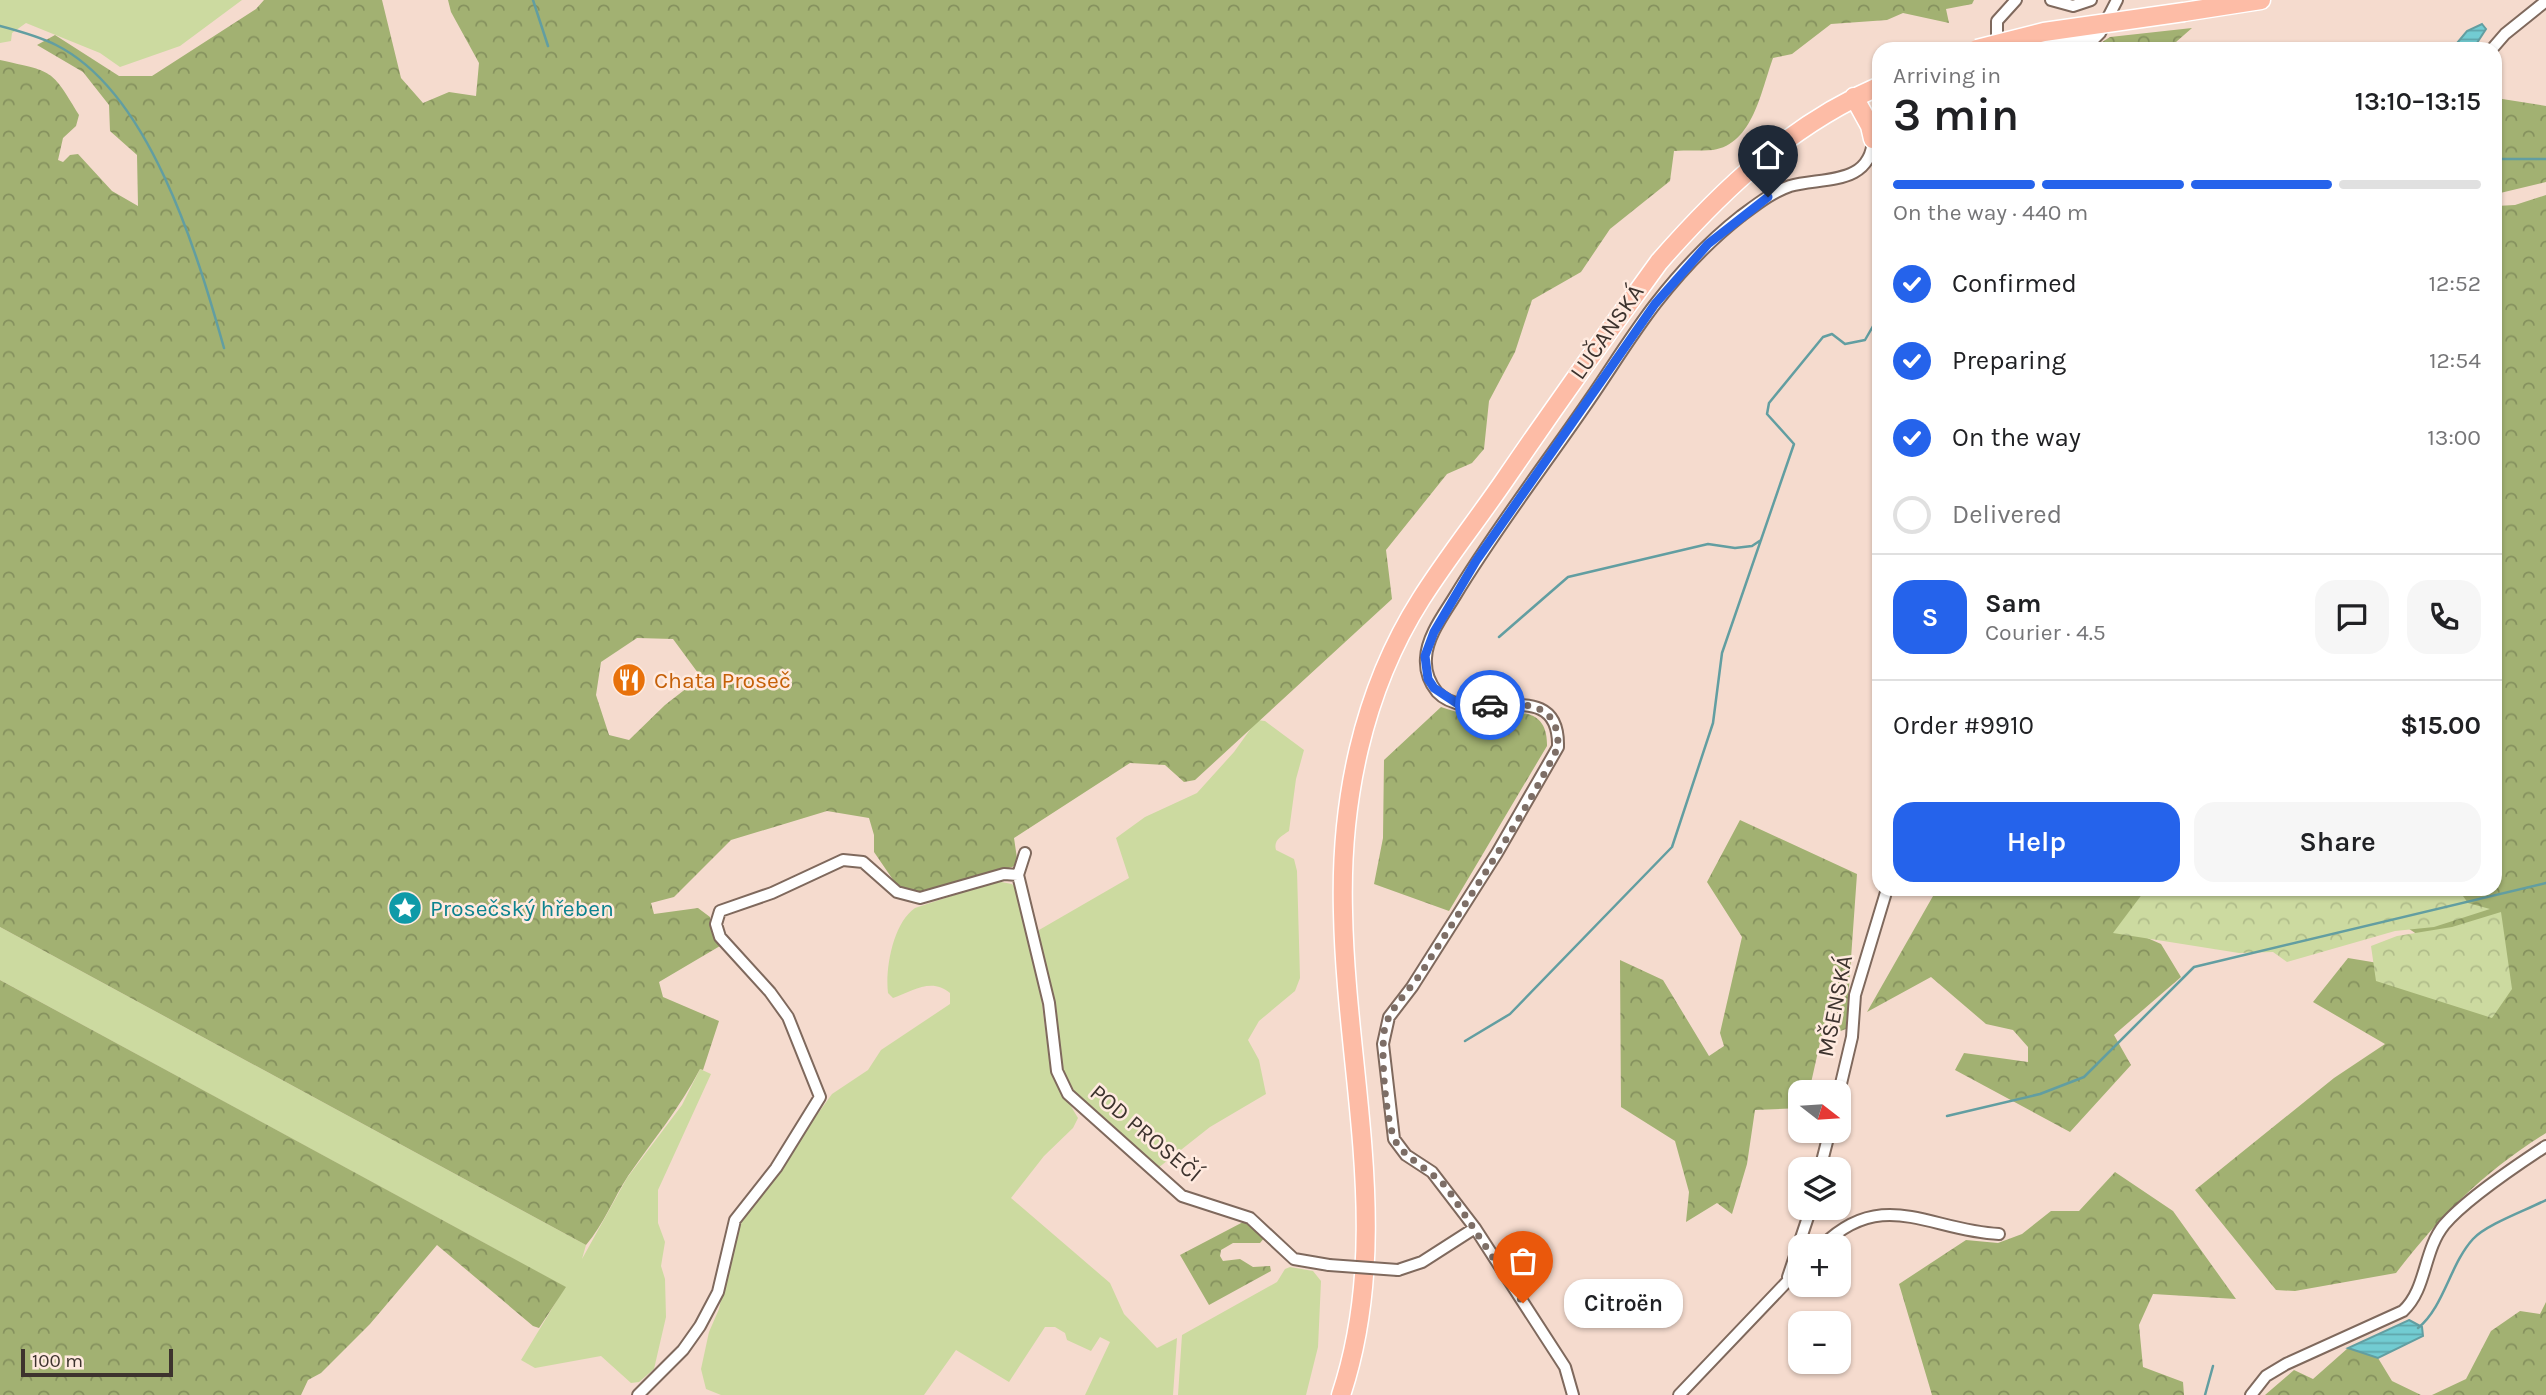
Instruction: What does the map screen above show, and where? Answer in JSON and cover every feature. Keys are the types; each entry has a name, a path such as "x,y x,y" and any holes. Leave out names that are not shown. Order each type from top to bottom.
{"main road":[{"path":"2005,42 2044,32 2260,0"},
{"path":"1341,1395 1363,1300 1368,1218 1343,916 1344,832 1363,730 1378,686 1419,601 1660,262 1701,215 1770,151 1854,97 1872,89"},
{"path":"1854,97 1872,130"}],"street":[{"path":"1997,42 1997,21 2016,0"},
{"path":"2051,0 2073,6 2091,0"},
{"path":"2071,42 2094,38 2100,33 2117,0"},
{"path":"2498,42 2505,33 2546,1"},
{"name":"LUČANSKÁ","path":"1475,1228 1432,1172 1400,1148 1390,1125 1383,1044 1385,1027 1551,761 1558,747 1558,731 1553,717 1537,708 1515,704 1461,706 1441,695 1428,679 1425,656 1434,632 1516,503 1625,346 1685,269 1708,244 1768,197 1790,186 1835,181 1855,173 1872,149"},
{"path":"638,1395 683,1350 700,1326 718,1292 735,1220 776,1168 820,1097 788,1017 770,992 720,937 716,924 720,911 772,892 843,860 863,862 897,892 920,898 1004,874 1018,875 1025,853"},
{"name":"POD PROSEČÍ","path":"1018,875 1049,1003 1056,1071 1068,1094 1182,1196 1250,1217 1294,1259 1329,1265 1398,1270 1422,1262 1475,1228"},
{"name":"MŠENSKÁ","path":"1842,1080 1852,1037 1855,995 1885,896"},
{"path":"2251,1395 2266,1377 2286,1364 2329,1348 2403,1311 2413,1302 2431,1249 2444,1225 2507,1172 2546,1146"},
{"path":"1835,1234 1867,1218 1900,1213 1951,1227 1998,1234"},
{"path":"1785,1283 1807,1220"},
{"path":"1475,1228 1565,1367 1573,1395"},
{"path":"1679,1395 1788,1280"}],"green space":[{"path":"0,0 242,0 180,46 120,67 100,53 26,23 12,33 11,41 0,43"},
{"path":"264,0 382,0 401,78 423,103 449,92 476,96 479,63 451,12 448,0 1974,0 1972,4 1946,9 1949,23 1903,13 1887,20 1831,24 1792,54 1773,58 1754,114 1738,138 1727,146 1713,150 1674,151 1670,181 1610,229 1581,272 1532,300 1515,352 1489,401 1484,449 1472,463 1447,474 1386,550 1392,599 1195,780 1184,782 1165,765 1130,763 1014,838 1018,865 926,895 900,890 874,852 874,835 869,818 827,811 731,840 674,897 651,903 654,914 698,908 710,917 711,927 720,946 659,982 663,997 719,1021 703,1070 700,1069 675,1111 628,1176 586,1245 0,927 0,60 41,70 56,80 79,115 76,126 63,138 58,160 63,162 70,155 78,154 112,191 138,206 137,155 110,131 109,105 83,72 37,45 55,35 119,76 152,76 256,9","holes":["637,638 673,639 701,677 665,705 629,740 609,735 596,695 601,662"]},
{"path":"2192,28 2176,42 2102,42 2110,37"},
{"path":"2502,99 2546,106 2546,182 2502,193"},
{"path":"2546,195 2546,1133 2502,1163 2464,1196 2396,1273 2295,1291 2276,1290 2195,1190 2334,1078 2385,1044 2313,1002 2348,958 2414,969 2427,941 2360,896 2502,896 2502,206 2515,205"},
{"path":"1441,707 1468,714 1530,715 1539,720 1545,730 1547,746 1449,911 1374,884 1383,838 1384,760"},
{"path":"1257,720 1265,721 1304,750 1296,779 1289,831 1279,839 1275,847 1294,859 1297,871 1300,978 1295,991 1259,1021 1248,1040 1259,1060 1266,1094 1210,1127 1158,1168 1089,1111 1077,1098 1059,1068 1037,934 1039,930 1129,878 1116,838 1145,817 1197,793 1234,752"},
{"path":"1740,820 1857,874 1846,1029 1821,1038 1812,1080 1788,1080 1788,1109 1755,1110 1747,1164 1732,1214 1717,1203 1686,1222 1689,1192 1675,1141 1621,1107 1620,960 1663,980 1709,1056 1724,1046 1720,1033 1742,937 1707,882"},
{"path":"996,881 1012,884 1016,889 1038,975 1051,1073 1078,1118 1073,1128 1044,1156 1011,1198 1110,1283 1124,1314 1157,1348 1177,1338 1173,1395 1085,1395 1110,1342 1100,1337 1091,1351 1067,1340 1065,1333 1055,1327 1045,1327 1009,1382 956,1350 924,1395 721,1395 706,1389 701,1369 709,1332 719,1309 736,1227 832,1094 868,1070 881,1050 950,1004 950,993 936,986 922,987 893,998 888,993 889,960 901,924 915,908"},
{"path":"1933,896 2154,896 2120,926 2161,944 2181,977 2114,1035 2131,1065 2070,1132 1955,1070 1964,1053 2028,1062 2028,1047 2013,1030 1986,1024 1931,977 1867,1012"},
{"path":"2141,896 2463,896 2468,903 2490,909 2434,927 2395,931 2287,962 2273,952 2239,953 2113,933"},
{"path":"2501,912 2512,989 2492,1018 2376,981 2371,946 2397,936 2452,927"},
{"path":"0,927 586,1245 582,1259 627,1178 682,1105 700,1069 711,1074 658,1190 658,1223 665,1242 661,1266 665,1279 666,1317 654,1369 639,1382 631,1383 601,1356 535,1368 521,1360 565,1287 0,980"},
{"path":"0,980 566,1287 539,1328 533,1326 437,1245 370,1324 321,1373 308,1380 301,1395 0,1395"},
{"path":"2115,1172 2173,1211 2236,1299 2153,1294 2139,1325 2143,1367 2183,1382 2184,1395 1932,1395 1899,1284 1966,1240 1998,1243 2022,1234 2051,1211 2079,1211"},
{"path":"1245,1221 1265,1237 1260,1243 1233,1243 1221,1250 1220,1256 1223,1261 1240,1259 1253,1267 1270,1266 1271,1271 1209,1305 1180,1255"},
{"path":"1290,1267 1313,1271 1321,1281 1318,1347 1306,1395 1178,1395 1182,1335 1277,1282 1285,1269"},
{"path":"2546,1302 2546,1395 2432,1395 2466,1379 2491,1331 2520,1311 2540,1314"},
{"path":"2348,1348 2378,1358 2392,1381 2421,1395 2265,1395 2294,1370 2313,1379"}],"water":[{"path":"2482,24 2486,29 2478,42 2458,42 2467,31"},
{"path":"2409,1320 2422,1327 2423,1336 2378,1358 2348,1348"}],"waterway":[{"path":"533,0 548,46"},
{"path":"0,26 56,45 89,68 118,99 143,136 184,223 224,348"},
{"path":"2502,159 2546,159"},
{"path":"1465,1041 1510,1014 1672,847 1713,723 1722,653 1794,444 1767,414 1769,403 1823,337 1832,334 1845,344 1865,340 1872,328"},
{"path":"1499,637 1568,577 1708,544 1735,548 1752,546 1761,540"},
{"path":"2502,894 2546,883"},
{"path":"1947,1116 2040,1094 2084,1077 2194,967 2492,896"},
{"path":"2418,1328 2434,1309 2458,1260 2473,1239 2497,1223 2546,1200"},
{"path":"2205,1395 2213,1366"}],"way so far":[{"path":"1490,705 1515,704 1537,708 1553,717 1558,731 1558,747 1497,853 1412,987 1389,1017 1383,1044 1390,1125 1394,1139 1406,1155 1432,1172 1447,1188 1523,1303"}],"place":[{"name":"Chata Proseč","path":"629,680"},
{"name":"Prosečský hřeben","path":"405,908"},
{"name":"Citroën","path":"1523,1303"}],"route":[{"path":"1490,705 1461,706 1451,702 1434,688 1428,679 1425,656 1434,632 1476,561 1655,304 1708,244 1768,197"}]}
